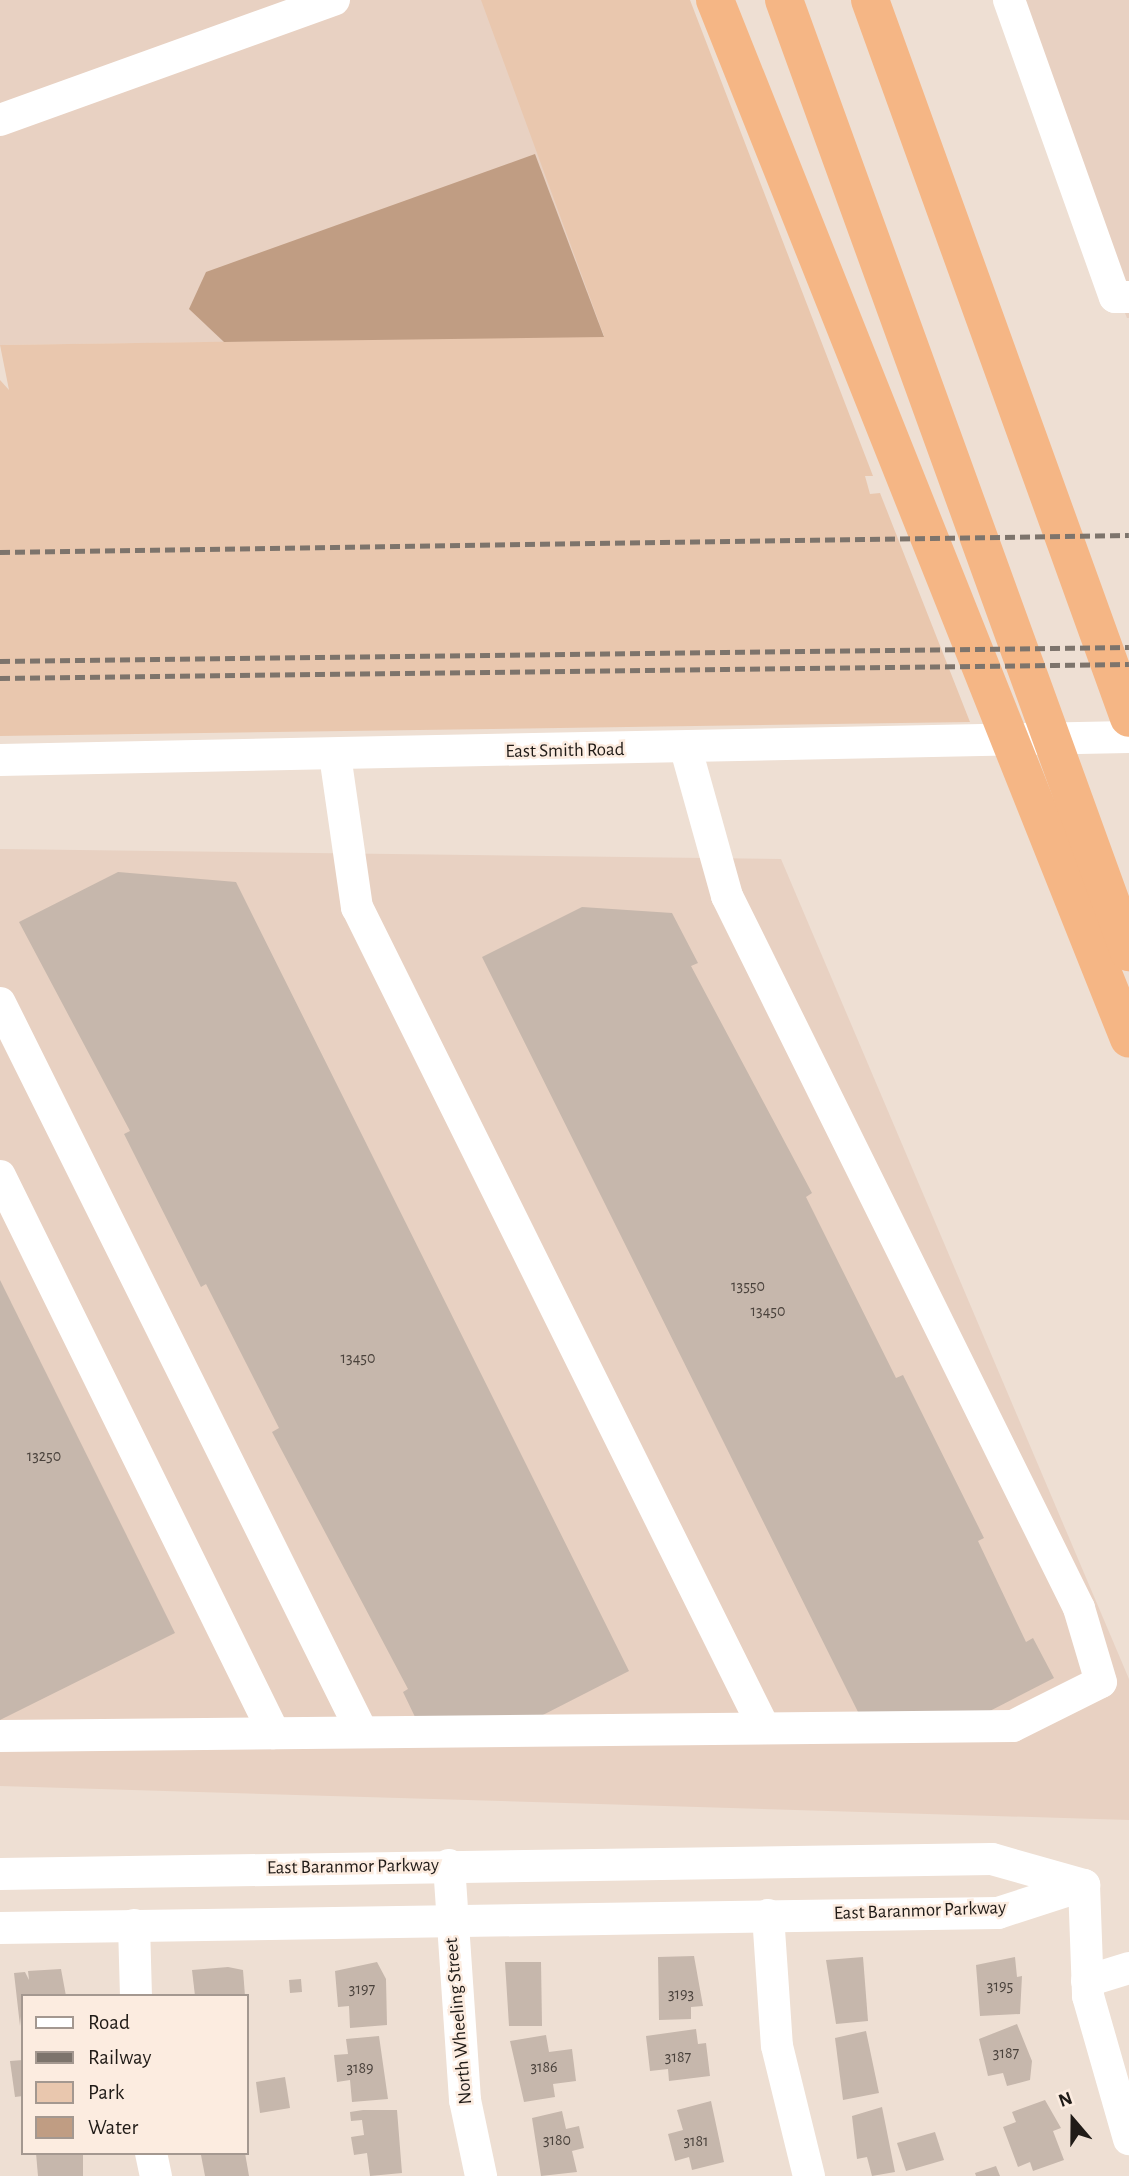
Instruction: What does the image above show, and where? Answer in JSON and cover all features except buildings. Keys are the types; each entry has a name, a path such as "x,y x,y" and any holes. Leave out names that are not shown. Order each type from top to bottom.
{"highway":[{"path":"715,0 904,471 1073,841 1129,952"},
{"path":"784,0 952,470 1073,841 1129,1038"},
{"path":"870,0 1129,718"},
{"path":"882,0 914,117"}],"street":[{"path":"0,120 334,0"},
{"path":"1009,0 1115,297 1129,297"},
{"name":"East Smith Road","path":"0,760 686,749 1129,737"},
{"path":"0,1736 1013,1726 1101,1682 1079,1608 727,896 686,749"},
{"path":"334,755 357,907 764,1728"},
{"path":"0,1003 362,1732"},
{"path":"0,1176 274,1733"},
{"name":"East Baranmor Parkway","path":"0,1874 449,1865 992,1859 1084,1885"},
{"name":"North Wheeling Street","path":"449,1865 450,1918 464,2101 481,2176"},
{"path":"1084,1885 1087,1981 1099,2050 1129,2139"},
{"name":"East Baranmor Parkway","path":"0,1928 450,1918 998,1913 1084,1885"},
{"path":"768,1915 777,2046 809,2176"},
{"path":"134,1925 136,1994"},
{"path":"1087,1981 1129,1968"},
{"path":"151,2155 156,2176"}],"shaded area":[{"path":"0,0 511,0 604,337 0,345"},
{"path":"998,0 1129,0 1129,318 1127,318"},
{"path":"0,849 781,859 1129,1679 1129,1820 0,1786"}],"green space":[{"path":"481,0 690,0 873,476 865,476 870,494 880,493 970,722 0,736 0,380 9,390 0,345 604,336"}],"water":[{"path":"535,154 604,337 224,342 189,309 206,272"}],"railway":[{"path":"0,552 1129,535"},
{"path":"0,661 1129,647"},
{"path":"0,678 1129,664"}]}
